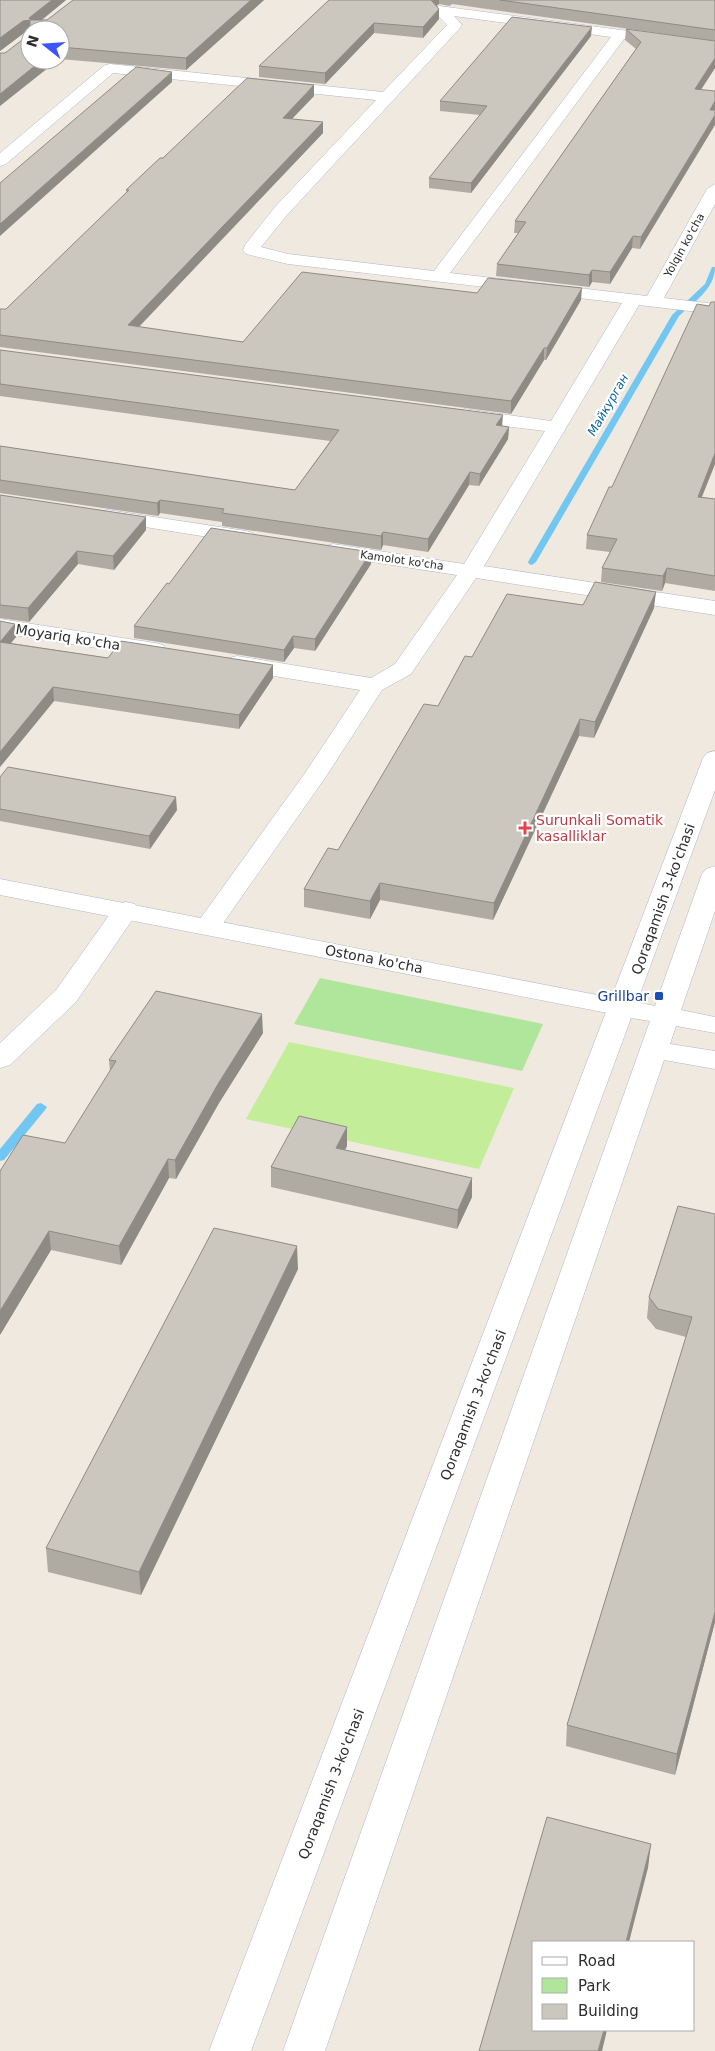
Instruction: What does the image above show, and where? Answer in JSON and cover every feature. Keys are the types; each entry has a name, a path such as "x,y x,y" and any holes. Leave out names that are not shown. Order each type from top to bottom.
{"street":[{"path":"439,10 450,0"},
{"path":"439,10 652,38"},
{"path":"439,10 455,25 281,211 253,245 252,250 288,259 715,309"},
{"path":"438,277 620,34"},
{"path":"0,161 110,68 387,97"},
{"name":"Yolqin ko'cha","path":"374,685 403,669 479,571 555,427 644,300 715,189"},
{"path":"446,413 555,427"},
{"path":"88,513 265,540"},
{"name":"Kamolot ko'cha","path":"314,547 536,579 715,608"},
{"name":"Moyariq ko'cha","path":"0,626 177,654"},
{"path":"208,926 315,775 374,685 216,660"},
{"name":"Qoraqamish 3-ko'chasi","path":"230,2051 623,1008 715,758"},
{"path":"304,2051 715,874"},
{"name":"Ostona ko'cha","path":"0,887 715,1025"},
{"path":"0,1059 66,996 126,910"},
{"path":"623,1008 655,1050 715,1060"}],"green space":[{"path":"320,978 543,1024 522,1071 294,1024"},
{"path":"289,1042 514,1088 479,1169 246,1119"}],"building":[{"path":"0,0 52,0 29,18 31,20 20,20 20,23 0,38"},
{"path":"73,0 251,0 186,58 70,48 70,20 47,20"},
{"path":"329,0 431,0 439,9 423,27 374,23 325,73 259,66"},
{"path":"500,0 715,0 715,30"},
{"path":"512,17 592,27 471,183 429,178 487,106 440,101"},
{"path":"626,29 715,41 715,58 695,89 715,91 715,101 710,110 715,110 715,115 641,237 633,236 610,272 592,270 589,275 497,264 526,222 515,221 641,42"},
{"path":"20,42 20,70 30,70 0,94 0,53 5,53"},
{"path":"136,67 172,72 0,224 0,183"},
{"path":"247,78 314,85 283,118 323,122 128,325 243,342 302,272 477,293 488,278 582,288 547,348 544,348 511,401 0,335 0,309 6,309 129,190 126,190 160,158 163,158"},
{"path":"711,302 715,302 715,453 698,497 715,499 715,576 667,568 663,576 602,568 617,539 587,535 609,487 612,487 697,304 709,306"},
{"path":"0,350 503,415 496,425 509,427 480,474 470,472 428,539 383,532 381,536 222,513 224,509 160,500 157,503 0,480 0,446 295,490 339,430 0,384"},
{"path":"0,495 146,517 113,556 77,551 28,608 0,605"},
{"path":"211,528 371,552 315,639 293,636 284,650 134,626 167,583 169,584"},
{"path":"595,582 656,592 595,722 580,719 494,903 380,883 370,901 304,889 328,848 338,850 424,704 438,706 465,656 472,657 507,594 583,605"},
{"path":"0,621 15,624 0,642"},
{"path":"121,641 273,665 239,715 53,687 0,752 0,642 108,658"},
{"path":"8,767 176,797 149,836 0,809 0,777"},
{"path":"156,991 262,1014 218,1084 175,1160 168,1159 119,1246 49,1231 0,1311 0,1171 23,1135 65,1143 116,1061 109,1060"},
{"path":"299,1116 347,1127 336,1148 472,1178 458,1210 271,1167"},
{"path":"678,1206 715,1214 715,1612 677,1754 567,1725 692,1317 658,1309 649,1297"},
{"path":"214,1228 297,1246 139,1572 46,1548"},
{"path":"547,1817 651,1844 626,1941 532,1941 532,2031 604,2031 598,2051 479,2051"}],"waterway":[{"name":"Майкурган","path":"532,562 676,315 708,285 715,269"},
{"name":"Майкурган","path":"0,1157 41,1107"}],"place":[{"name":"Surunkali Somatik kasalliklar","path":"525,828"},
{"name":"Grillbar","path":"659,996"}]}
